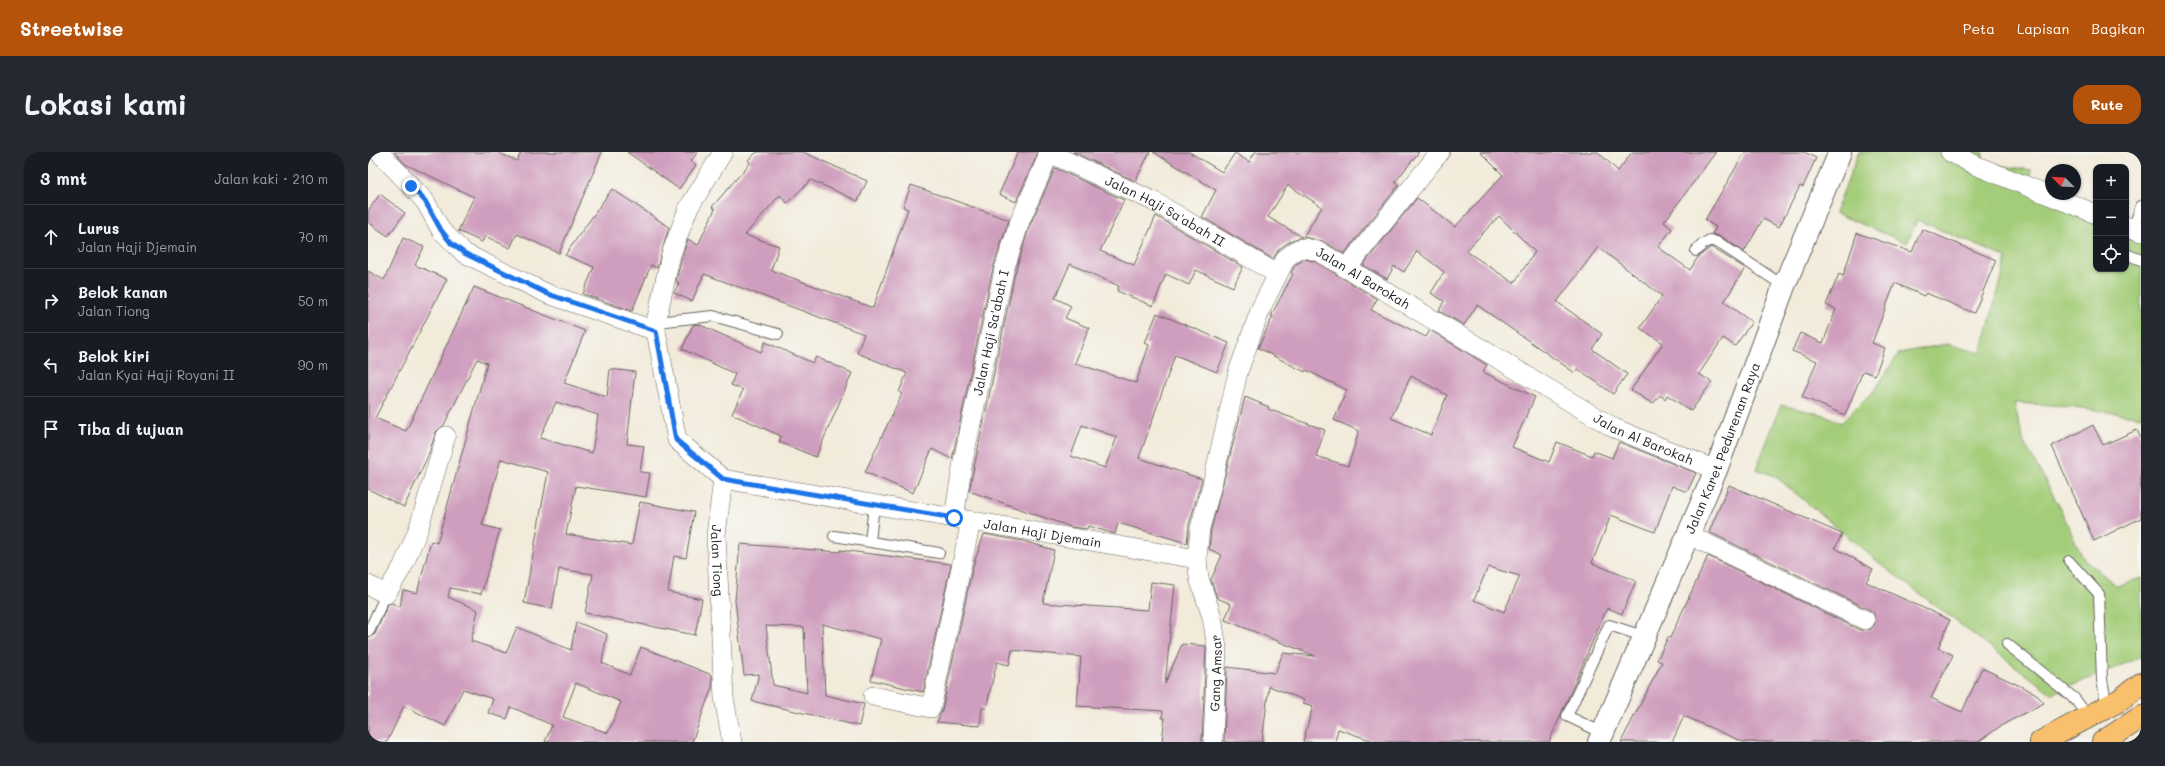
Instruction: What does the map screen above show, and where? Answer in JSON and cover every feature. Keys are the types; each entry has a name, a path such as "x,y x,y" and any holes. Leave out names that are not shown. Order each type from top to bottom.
{"main road":[{"path":"2041,742 2108,707 2141,684"},
{"path":"2103,742 2141,717"}],"street":[{"path":"379,152 425,201 441,230 451,243 464,253 548,294 656,327"},
{"path":"723,152 688,209 671,254 656,327 676,440 723,479"},
{"name":"Jalan Haji Sa'abah II","path":"1049,152 1153,201 1277,274"},
{"name":"Jalan Haji Sa'abah I","path":"873,696 930,708 962,520 963,461 1004,270 1020,221 1049,152"},
{"path":"1346,269 1440,152"},
{"name":"Jalan Karet Pedurenan Raya","path":"1601,738 1646,637 1716,470 1784,286 1840,152"},
{"path":"1950,152 1977,166 2093,213"},
{"name":"Jalan Al Barokah","path":"1197,559 1200,528 1212,485 1238,372 1261,308 1277,274 1286,258 1298,250 1306,248 1320,252 1346,269 1614,428 1716,470"},
{"path":"368,585 386,594 402,566 418,530 446,436"},
{"name":"Jalan Haji Djemain","path":"723,479 1197,559"},
{"name":"Jalan Tiong","path":"723,479 716,535 724,698 732,742"},
{"path":"1689,534 1865,620"},
{"name":"Gang Amsar","path":"1197,559 1199,578 1212,617 1217,648 1213,742"}],"lane":[{"path":"2133,229 2141,206"},
{"path":"1696,251 1710,240 1719,243 1784,286"},
{"path":"2129,255 2141,260"},
{"path":"656,327 713,316 778,334"},
{"path":"870,541 874,505"},
{"path":"834,536 939,553"},
{"path":"2069,561 2099,594 2102,680 2108,707"},
{"path":"368,631 386,594"},
{"path":"1601,738 1567,716 1570,709 1609,625 1646,637"},
{"path":"2007,644 2075,699 2088,718"}],"green space":[{"path":"1859,152 1983,152 1982,163 2032,170 2027,190 2045,198 2045,200 2049,200 2093,221 2093,272 2129,272 2129,236 2141,242 2141,417 2068,406 2014,403 2024,443 2058,504 2083,558 2117,586 2141,578 2141,657 2052,694 1878,562 1775,476 1756,469 1781,405 1825,415 1841,423 1876,388 1899,353 1947,344 1981,353 2007,258 1917,220 1907,243 1835,213"}],"building":[{"path":"394,152 497,152 517,161 521,152 602,152 559,253 517,234 510,248 485,236 482,242 458,231 474,197 405,164"},
{"path":"627,152 698,152 691,161 696,165 679,189"},
{"path":"757,152 803,152 867,181 858,201 811,180 787,203 780,195 745,235 779,246 771,270 873,308 908,209 903,207 911,185 1009,220 993,268 952,459 932,449 913,493 865,472 902,394 899,392 907,373 857,353 864,334 704,274 692,301 674,293 679,283 676,281 688,239 698,245 715,209 712,207 750,163 748,160"},
{"path":"1018,152 1036,152 1037,155 1016,202 999,194"},
{"path":"1073,152 1150,152 1135,181"},
{"path":"1153,152 1189,152 1222,172 1235,153 1249,162 1255,152 1419,152 1395,182 1399,185 1344,254 1323,241 1303,237 1322,207 1288,185 1268,217 1302,237 1292,240 1279,249 1273,259 1202,217 1216,190"},
{"path":"1480,152 1598,152 1618,171 1632,152 1716,152 1664,222 1672,229 1658,247 1690,270 1698,257 1711,247 1745,268 1724,302 1752,322 1735,346 1723,338 1699,374 1712,382 1691,411 1667,395 1665,399 1660,395 1653,404 1631,390 1663,343 1640,328 1662,296 1598,247 1557,302 1602,334 1592,349 1627,374 1613,394 1578,369 1575,373 1477,305 1464,325 1439,311 1444,301 1431,293 1444,272 1417,251 1404,272 1394,266 1387,279 1363,265 1417,198 1455,227 1503,175","holes":["1499,216 1535,252 1514,283 1466,251"]},
{"path":"1745,152 1804,152 1816,158 1803,187 1800,186 1779,227 1763,219 1744,252 1722,237 1712,234 1716,227 1705,220"},
{"path":"1055,168 1124,200 1100,251 1134,265 1156,216 1243,267 1233,287 1196,270 1189,285 1166,274 1153,306 1117,291 1119,286 1070,264 1055,298 1071,306 1065,318 1089,328 1075,363 1136,383 1149,345 1145,343 1157,313 1229,343 1217,372 1175,355 1139,458 1202,479 1189,525 1187,543 1118,523 1115,534 1088,526 1087,529 1071,527 969,491 1015,273 1030,225","holes":["1082,425 1117,437 1105,468 1071,456"]},
{"path":"612,189 669,227 657,268 651,265 632,311 583,294 594,267 565,255"},
{"path":"380,194 405,213 388,236 368,222 368,211"},
{"path":"1922,229 1996,260 1974,313 1926,293 1924,296 1895,283 1872,343 1885,348 1875,375 1863,371 1845,415 1802,397 1817,361 1792,351 1800,333 1823,343 1836,309 1826,305 1839,274 1843,276 1857,233 1912,252"},
{"path":"403,238 424,247 415,265 447,279 375,418 406,431 474,287 585,331 564,383 607,397 610,369 635,372 627,444 644,446 640,472 650,473 646,497 576,486 566,534 632,545 640,502 694,512 686,558 674,556 668,592 702,599 695,635 585,613 593,574 559,569 552,609 524,603 548,472 501,459 482,525 500,530 481,594 450,588 448,597 478,610 471,641 506,653 517,627 571,650 576,622 607,634 602,663 630,675 641,647 712,675 712,687 692,742 545,742 552,725 511,707 507,719 488,713 493,699 463,689 445,726 404,706 387,742 368,742 368,637 375,634 388,604 392,603 400,607 403,590 417,593 431,541 437,543 487,363 477,359 444,425 436,432 428,456 404,507 368,489 368,271 384,280","holes":["556,402 598,415 592,453 540,438","576,683 621,702 608,733 563,717"]},
{"path":"1305,259 1316,262 1377,299 1371,310 1426,337 1430,330 1487,365 1483,372 1535,397 1512,447 1549,462 1557,442 1592,456 1594,451 1612,458 1619,442 1696,473 1687,492 1672,486 1655,532 1611,515 1592,563 1636,581 1622,614 1607,608 1549,742 1376,742 1338,729 1335,742 1303,742 1313,706 1303,703 1304,700 1269,686 1262,742 1224,742 1227,667 1275,673 1283,653 1315,656 1225,620 1231,604 1217,598 1211,580 1222,555 1209,549 1211,530 1245,397 1269,407 1268,409 1325,430 1316,456 1348,466 1359,431 1334,420 1347,390 1306,370 1305,372 1258,348 1273,316 1271,316 1293,274 1291,273 1295,265","holes":["1411,376 1447,395 1431,435 1391,418","1488,567 1520,576 1504,612 1474,600"]},
{"path":"698,324 761,352 765,342 813,363 816,357 852,373 816,457 779,442 781,436 732,414 743,390 731,385 735,374 682,349 693,325"},
{"path":"2093,425 2103,445 2137,430 2141,439 2141,518 2094,541 2052,446"},
{"path":"1729,485 1842,534 1835,548 1873,569 1866,582 1950,620 1938,648 1953,655 1931,698 1962,712 1982,668 2035,693 2044,703 2002,725 1978,742 1743,742 1684,716 1672,742 1621,742 1662,662 1657,660 1668,637 1670,638 1708,556 1860,630 1871,629 1875,624 1874,614 1870,610 1709,532"},
{"path":"984,534 1023,541 1054,550 1043,603 1148,610 1151,582 1175,585 1165,684 1182,644 1206,646 1202,742 1162,741 1165,718 1162,718 1163,711 1077,706 1081,657 1012,650 1009,665 997,662 986,708 982,708 980,726 937,722 942,710 973,566"},
{"path":"740,544 840,552 840,550 951,564 923,692 871,680 881,639 822,624 825,695 864,704 859,726 752,701 759,674 744,675 735,601","holes":["766,626 804,627 807,693 773,685"]}],"route":[{"path":"411,186 425,201 441,230 451,243 464,253 548,294 618,320 656,331 676,440 723,479 954,518"}]}
